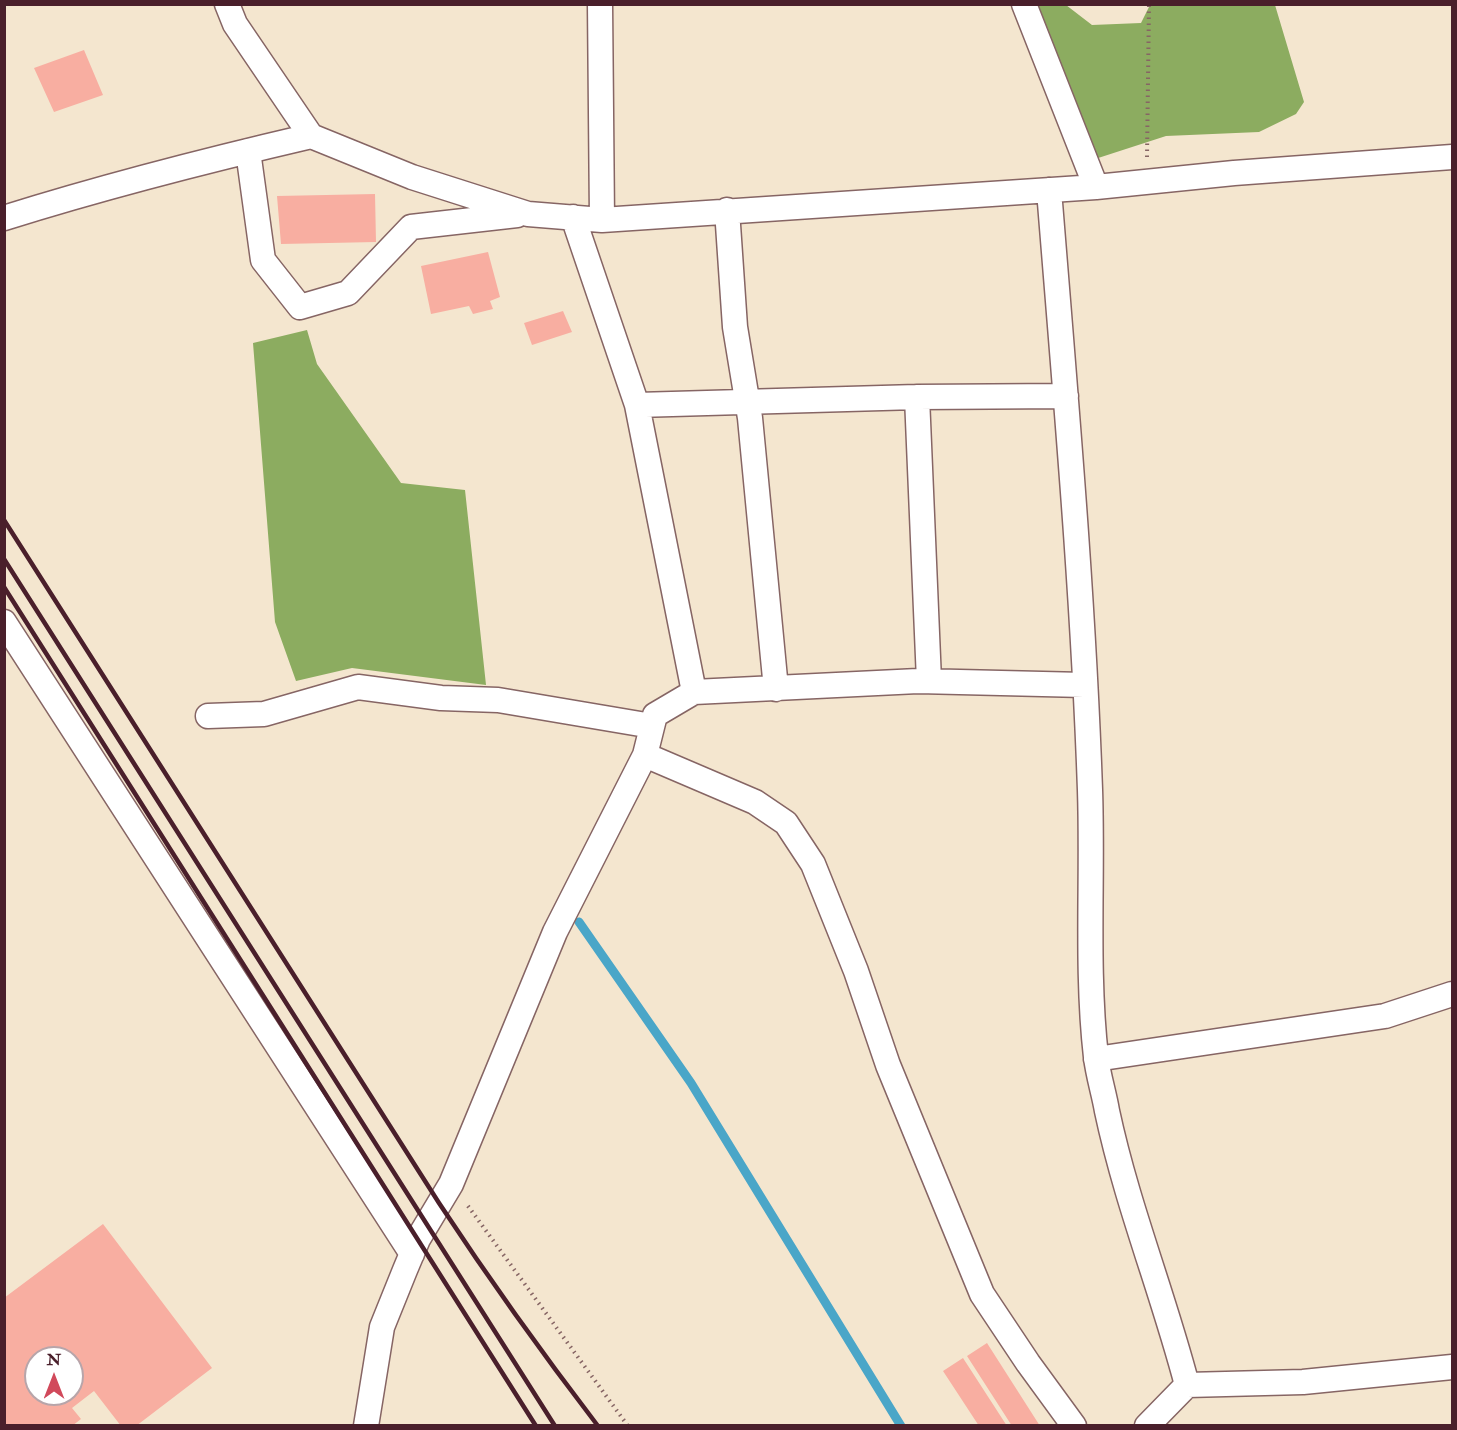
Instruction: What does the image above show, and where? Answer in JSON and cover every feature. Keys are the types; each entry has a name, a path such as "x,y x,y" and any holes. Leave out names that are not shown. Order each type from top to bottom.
{"street":[{"path":"227,4 235,24 311,136 412,177 528,214"},
{"path":"600,4 602,220"},
{"path":"1024,4 1096,187"},
{"path":"4,218 92,190 311,136"},
{"path":"248,151 263,260 300,307 348,293 411,227 528,214 602,220 1096,187 1234,173 1452,157"},
{"path":"1049,190 1073,487 1090,791 1091,960 1096,1059 1113,1138 1131,1205 1174,1335 1187,1385"},
{"path":"728,210 735,327 748,403 776,689"},
{"path":"573,217 637,405 694,692"},
{"path":"637,405 917,397 1066,396"},
{"path":"917,397 929,681"},
{"path":"4,622 412,1254"},
{"path":"366,1425 382,1327 412,1254 427,1223 451,1184 555,932 645,755 655,715 694,692 929,681 1084,685"},
{"path":"208,716 264,714 358,687 441,698 498,700 652,726"},
{"path":"645,755 755,802 786,822 813,864 856,970 888,1065 982,1294 1074,1425"},
{"path":"1096,1059 1385,1016 1452,994"},
{"path":"1147,1425 1187,1385 1303,1382 1452,1367"}],"path":[{"path":"1147,182 1149,4"},
{"path":"451,1184 628,1425"}],"green space":[{"path":"1031,5 1066,5 1092,25 1141,23 1150,5 1275,5 1304,102 1296,114 1259,132 1166,136 1092,160"},
{"path":"307,330 317,364 401,483 465,490 486,685 352,668 296,681 275,622 253,343"}],"building":[{"path":"84,50 103,95 54,112 34,68"},
{"path":"375,194 376,242 281,244 277,196"},
{"path":"488,252 500,297 490,301 493,309 473,314 469,306 431,314 421,266"},
{"path":"563,311 572,332 532,345 524,323"},
{"path":"103,1224 212,1368 136,1426 121,1426 94,1391 84,1399 84,1346 24,1346 24,1406 75,1406 72,1408 81,1419 72,1426 4,1426 4,1298"},
{"path":"987,1343 1040,1426 1012,1426 967,1356"},
{"path":"963,1358 1007,1426 979,1426 943,1371"}],"waterway":[{"path":"579,922 691,1083 901,1426"}],"railway":[{"path":"4,520 439,1203 516,1316 598,1426"},
{"path":"4,559 555,1426"},
{"path":"4,587 536,1426"}]}
